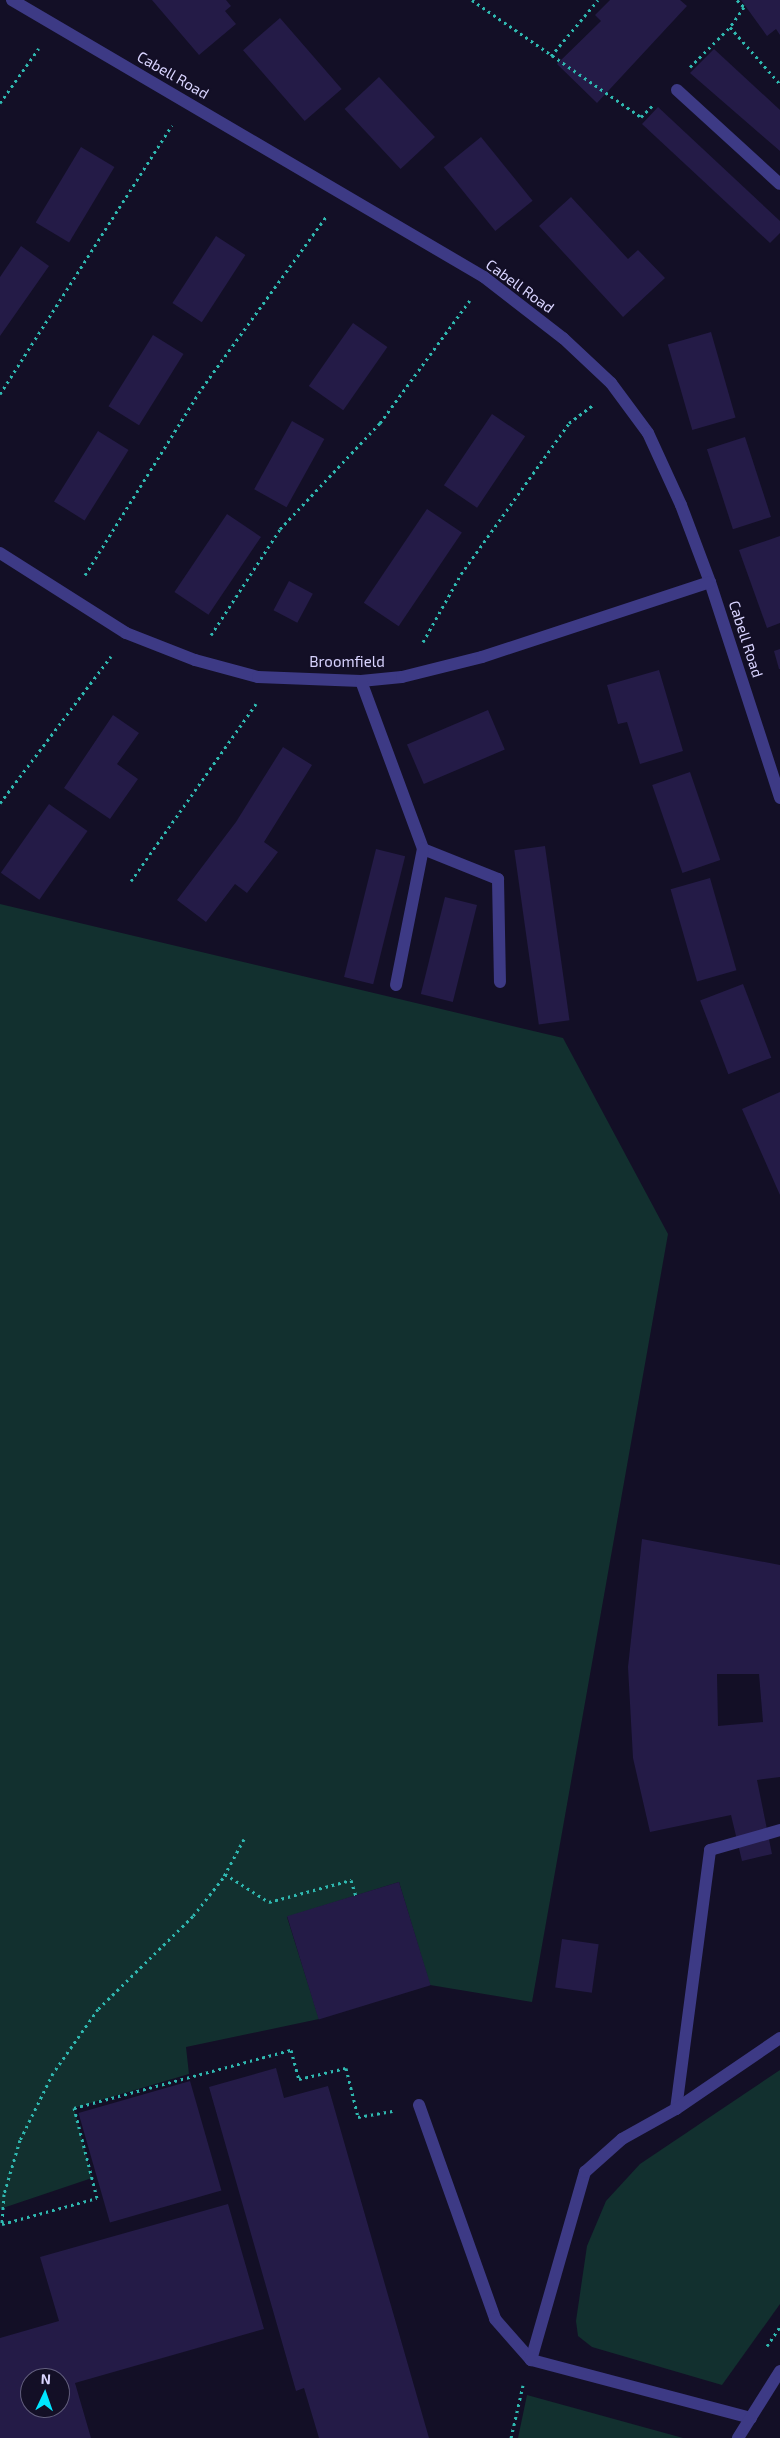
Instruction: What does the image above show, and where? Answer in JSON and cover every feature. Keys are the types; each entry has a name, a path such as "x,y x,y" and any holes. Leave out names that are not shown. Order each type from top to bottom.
{"street":[{"name":"Cabell Road","path":"12,0 484,278 562,338 611,383 648,433 661,456 710,582 780,798"},
{"path":"677,90 780,184"},
{"name":"Broomfield","path":"0,553 126,633 195,660 258,676 361,681 402,677 482,657 710,582"},
{"path":"361,681 423,849 396,985"},
{"path":"423,849 498,879 500,982"},
{"path":"676,2109 710,1850 780,1830"},
{"path":"531,2360 584,2172 622,2139 676,2109 780,2038"},
{"path":"419,2105 495,2318 531,2360 750,2418"},
{"path":"738,2438 780,2371"}],"path":[{"path":"472,0 641,117 662,96"},
{"path":"551,56 598,0"},
{"path":"689,69 730,27 744,7 736,0"},
{"path":"0,103 55,26"},
{"path":"730,27 780,84"},
{"path":"0,394 187,102"},
{"path":"70,598 202,388 323,221"},
{"path":"195,660 280,530 380,423 466,306"},
{"path":"402,677 461,574 569,423 598,401"},
{"path":"0,803 126,633"},
{"path":"131,881 260,697 258,676"},
{"path":"244,1839 224,1874 194,1916 98,2009 54,2073 20,2140 4,2194 2,2224 97,2198 74,2108 291,2050 299,2079 346,2068 358,2117 419,2105"},
{"path":"224,1874 269,1902 351,1880 356,1896"},
{"path":"511,2438 523,2382"}],"green space":[{"path":"0,904 563,1038 668,1234 532,2002 430,1985 399,1882 287,1917 319,2019 186,2047 189,2074 74,2108 92,2178 0,2209"},
{"path":"780,2070 780,2304 722,2385 592,2347 578,2336 576,2321 587,2246 606,2201 640,2164"},
{"path":"527,2395 683,2438 518,2438"}],"building":[{"path":"152,0 226,0 231,6 225,11 236,24 199,55"},
{"path":"610,0 680,0 687,6 597,103 557,64 601,21 595,15"},
{"path":"741,0 780,0 780,35 776,29 767,36"},
{"path":"280,18 342,89 305,121 243,50"},
{"path":"714,49 780,110 780,151 690,73"},
{"path":"379,77 435,137 401,169 345,109"},
{"path":"658,107 780,221 780,233 770,243 642,124"},
{"path":"481,137 533,201 495,231 444,167"},
{"path":"81,147 114,167 69,243 36,222"},
{"path":"571,197 628,259 638,250 665,278 623,317 539,226"},
{"path":"216,236 245,255 202,322 172,303"},
{"path":"21,246 49,266 0,336 0,277"},
{"path":"353,323 387,347 343,410 309,386"},
{"path":"711,332 736,418 692,430 668,344"},
{"path":"153,335 184,354 139,425 108,406"},
{"path":"492,414 525,436 477,508 444,485"},
{"path":"292,421 324,439 287,507 254,489"},
{"path":"98,431 129,450 85,520 54,501"},
{"path":"745,437 771,517 733,529 707,449"},
{"path":"427,509 462,532 399,626 364,603"},
{"path":"227,514 261,537 208,615 174,592"},
{"path":"780,536 780,623 767,628 739,550"},
{"path":"289,581 313,594 297,623 274,610"},
{"path":"780,649 780,669 779,669 774,651"},
{"path":"659,670 683,751 640,764 627,722 618,724 607,685"},
{"path":"488,710 505,750 424,784 407,744"},
{"path":"113,715 139,733 117,764 138,779 110,819 64,788"},
{"path":"283,747 312,765 264,842 278,852 247,893 235,884 206,922 177,900 236,822"},
{"path":"690,772 720,860 682,873 652,785"},
{"path":"49,804 88,831 39,900 1,873"},
{"path":"545,846 569,1020 539,1025 514,850"},
{"path":"376,849 405,856 373,984 344,977"},
{"path":"710,878 736,970 697,982 671,889"},
{"path":"445,897 477,905 453,1002 421,994"},
{"path":"743,984 771,1058 728,1074 700,1000"},
{"path":"780,1092 780,1195 742,1109"},
{"path":"642,1539 780,1565 780,1777 757,1780 772,1854 742,1861 731,1815 650,1832 633,1758 628,1667","holes":["717,1674 759,1674 763,1722 718,1726"]},
{"path":"399,1882 431,1985 319,2019 287,1916"},
{"path":"562,1939 599,1944 592,1993 555,1988"},
{"path":"276,2068 284,2098 328,2086 429,2438 319,2438 304,2388 296,2391 209,2087"},
{"path":"190,2081 221,2191 110,2223 78,2113"},
{"path":"228,2204 264,2329 75,2383 91,2438 0,2438 0,2338 59,2321 40,2257"}]}
